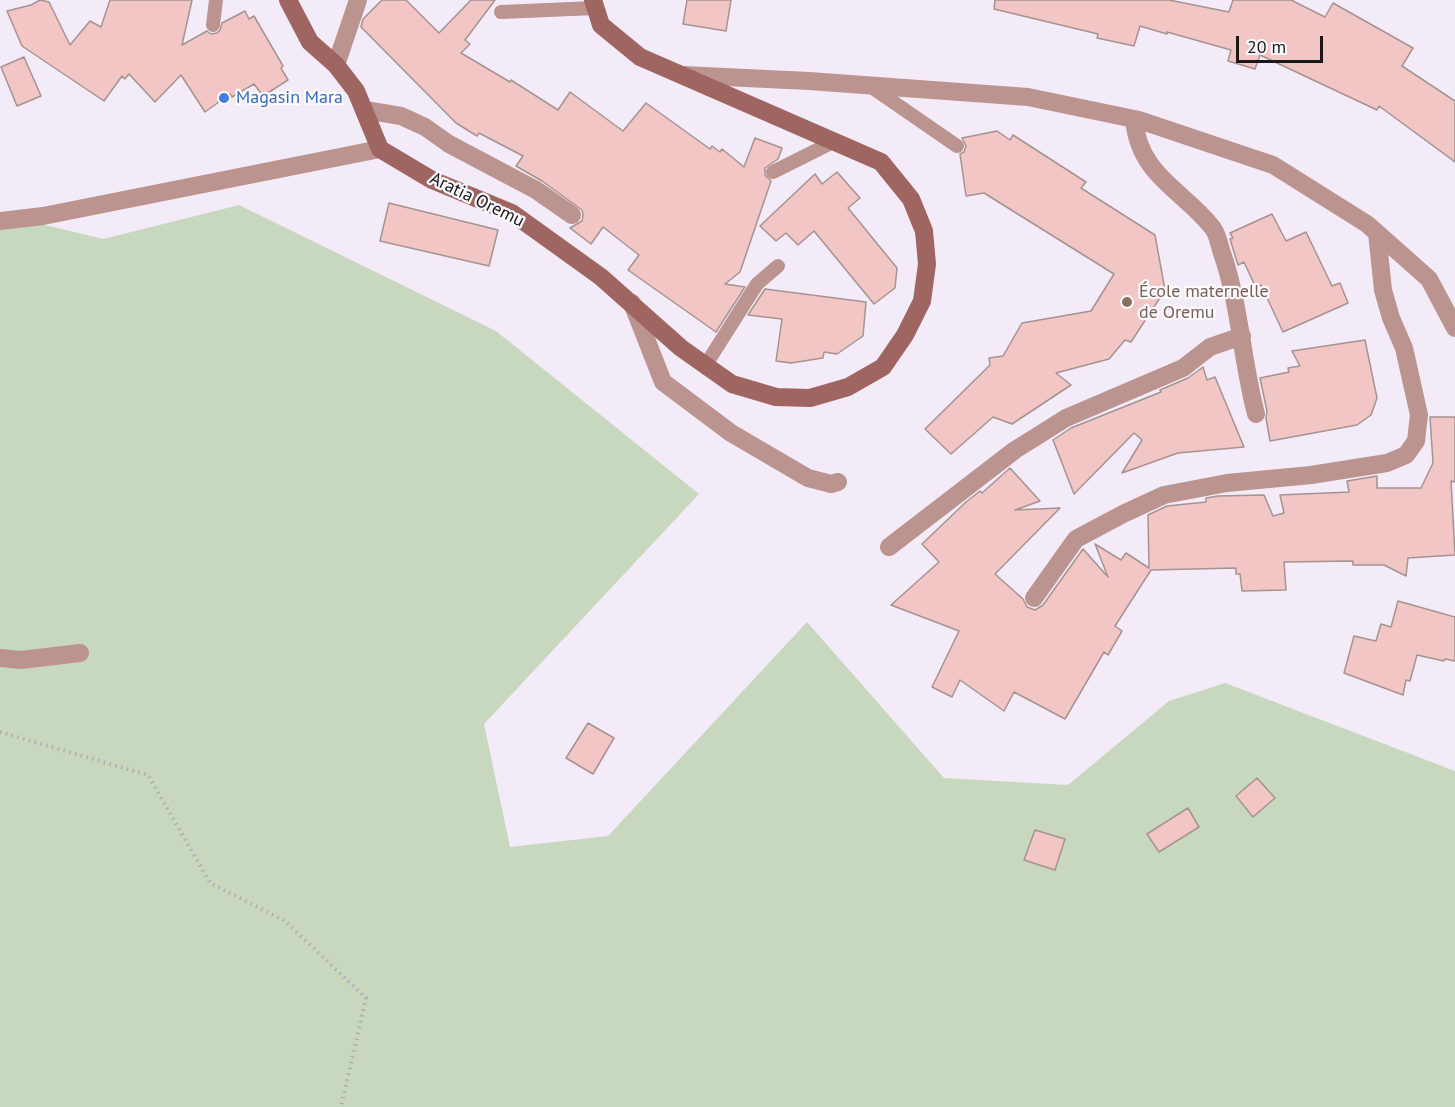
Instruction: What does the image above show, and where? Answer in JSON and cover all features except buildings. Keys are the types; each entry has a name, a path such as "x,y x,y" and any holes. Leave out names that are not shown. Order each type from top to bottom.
{"main road":[{"path":"288,0 310,42 336,65 356,91 380,149"},
{"name":"Aratia Oremu","path":"380,149 432,180 512,213 601,277 681,348 732,384 776,398 810,398 848,387 883,367 905,335 921,301 927,264 924,231 911,199 881,162 640,57 601,25 594,4"}],"street":[{"path":"336,65 358,0"},
{"path":"681,75 868,85 1029,97 1134,119 1273,165 1367,224 1429,279 1455,328"},
{"name":"Aratia Oremu","path":"365,110 401,116 425,127 449,144 536,190 572,215"},
{"path":"1134,119 1136,135 1146,159 1161,178 1214,229 1228,270 1242,336 1246,376 1256,414"},
{"path":"0,221 43,216 380,149"},
{"path":"1034,598 1076,539 1164,495 1227,483 1311,475 1387,463 1406,454 1416,441 1419,415 1404,348 1391,318 1383,290 1377,233"},
{"name":"Aratia Oremu","path":"632,303 663,382 731,433 808,478 831,484 838,482"},
{"path":"888,547 1015,450 1066,418 1183,368 1210,347 1242,336"},
{"path":"0,658 21,660 80,652"}],"lane":[{"path":"213,25 216,0"},
{"name":"Aratia Oremu","path":"501,12 594,4"},
{"path":"868,85 957,146"},
{"path":"773,172 835,141"},
{"path":"705,366 757,284 778,266"}],"path":[{"path":"0,732 148,775 210,883 285,921 366,998 341,1107"}],"green space":[{"path":"239,205 496,331 699,494 484,724 510,847 608,836 807,622 944,778 1068,785 1169,701 1225,683 1455,771 1455,1107 0,1107 0,214 103,239"}],"place":[{"name":"Magasin Mara","path":"224,98"},
{"name":"École maternelle de Oremu","path":"1127,302"}]}
